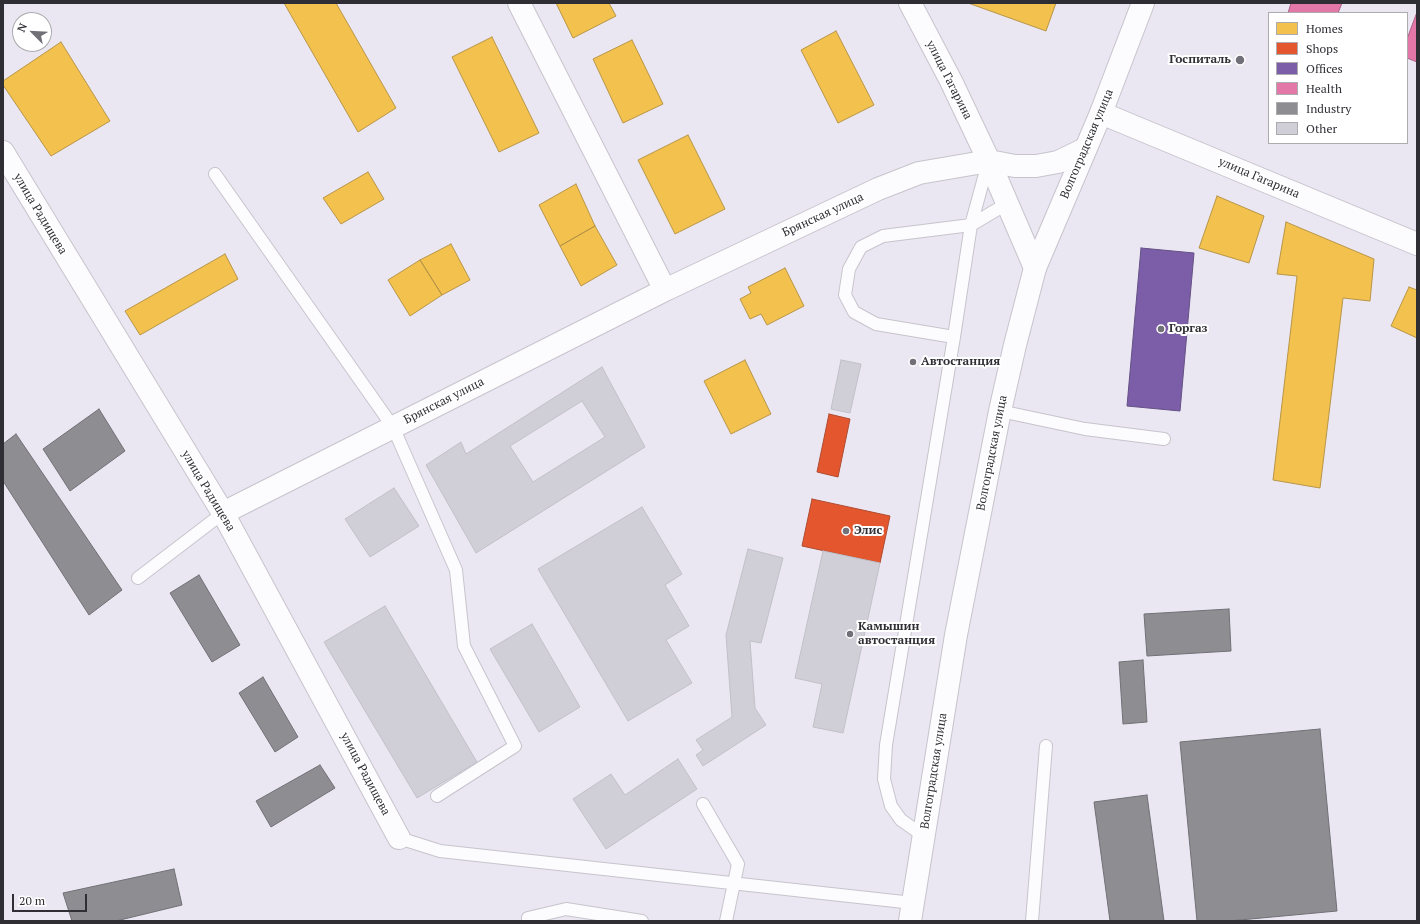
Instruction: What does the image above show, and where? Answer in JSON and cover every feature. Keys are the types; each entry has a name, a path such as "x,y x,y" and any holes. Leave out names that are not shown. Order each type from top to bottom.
{"street":[{"path":"518,3 665,290"},
{"name":"улица Гагарина","path":"910,3 951,81 989,161 1035,268"},
{"name":"Волгоградская улица","path":"912,912 956,636 1000,411 1015,345 1035,268 1120,67 1143,3"},
{"name":"улица Гагарина","path":"1101,113 1417,244"},
{"path":"989,161 1015,166 1036,166 1058,162 1085,149"},
{"name":"улица Радищева","path":"3,152 223,513 399,838"},
{"name":"Брянская улица","path":"223,513 665,290 878,189 919,173 989,161"}],"lane":[{"path":"924,836 901,820 891,806 884,779 886,746 972,225 989,161"},
{"path":"215,174 393,427 456,570 464,646 515,746 437,796"},
{"path":"954,337 876,324 854,312 845,295 848,269 861,247 883,236 972,225 1008,203"},
{"path":"1000,411 1085,429 1164,439"},
{"path":"138,578 223,513"},
{"path":"1032,921 1046,746"},
{"path":"703,804 738,864 726,921"},
{"path":"399,838 440,851 734,884 912,912"},
{"path":"528,921 528,918 566,909 642,921"}],"building: Homes":[{"path":"284,3 336,3 396,108 358,132"},
{"path":"556,3 609,3 616,16 573,38"},
{"path":"968,3 1056,3 1046,31"},
{"path":"836,31 874,105 838,123 801,50"},
{"path":"492,37 539,133 499,152 452,57"},
{"path":"632,40 663,104 623,123 593,59"},
{"path":"61,42 110,121 51,156 3,85 3,81 46,52 52,52 52,48"},
{"path":"688,135 725,209 675,234 638,160"},
{"path":"368,172 384,199 341,224 323,198"},
{"path":"576,184 595,226 560,246 539,205"},
{"path":"1217,196 1264,216 1249,263 1199,248"},
{"path":"1286,222 1374,259 1370,301 1343,298 1320,488 1273,480 1297,276 1277,274"},
{"path":"595,226 617,265 581,286 560,246"},
{"path":"451,244 470,280 442,295 420,260"},
{"path":"225,254 238,279 140,335 125,311"},
{"path":"420,260 442,295 410,316 388,280"},
{"path":"785,268 804,306 767,325 761,314 750,319 740,299 751,293 748,287"},
{"path":"1409,287 1417,290 1417,338 1391,326"},
{"path":"745,360 771,414 731,434 704,381"}],"building: Shops":[{"path":"829,414 850,419 838,477 817,472"},
{"path":"812,499 890,516 880,563 802,546"}],"building: Offices":[{"name":"Горгаз","path":"1141,248 1194,253 1180,411 1127,406"}],"building: Health":[{"path":"1291,3 1342,3 1338,12 1288,12"},
{"path":"1417,12 1417,62 1408,58 1408,36"}],"building: Industry":[{"path":"99,409 125,451 70,491 43,449"},
{"path":"16,434 122,590 89,615 3,481 3,444"},
{"path":"199,575 240,645 212,662 170,593"},
{"path":"1229,609 1231,651 1147,656 1144,614"},
{"path":"1143,660 1147,722 1123,724 1119,662"},
{"path":"263,677 298,737 275,752 239,693"},
{"path":"1320,729 1337,911 1229,921 1197,921 1180,742"},
{"path":"320,765 335,788 271,827 256,801"},
{"path":"1147,795 1164,921 1110,921 1094,802"},
{"path":"174,869 182,905 116,921 72,921 63,893"}],"building: Other":[{"path":"841,360 861,364 850,413 831,409"},
{"path":"602,367 645,447 476,553 426,465 461,442 466,454"},
{"path":"582,401 605,437 533,482 510,446"},
{"path":"394,488 419,526 370,557 345,519"},
{"path":"642,507 682,574 665,585 689,626 666,640 692,683 628,721 538,569"},
{"path":"748,549 783,558 761,643 750,641 755,708 766,725 703,766 696,755 703,750 696,740 732,717 726,635"},
{"path":"823,551 880,563 843,733 813,727 822,684 795,678"},
{"path":"385,606 477,762 417,798 324,642"},
{"path":"532,624 580,707 539,732 490,649"},
{"path":"678,759 697,789 606,849 573,799 611,774 625,795"}],"place":[{"name":"Госпиталь","path":"1240,60"},
{"name":"Горгаз","path":"1161,329"},
{"name":"Автостанция","path":"913,362"},
{"name":"Элис","path":"846,531"},
{"name":"Камышин автостанция","path":"850,634"}]}
